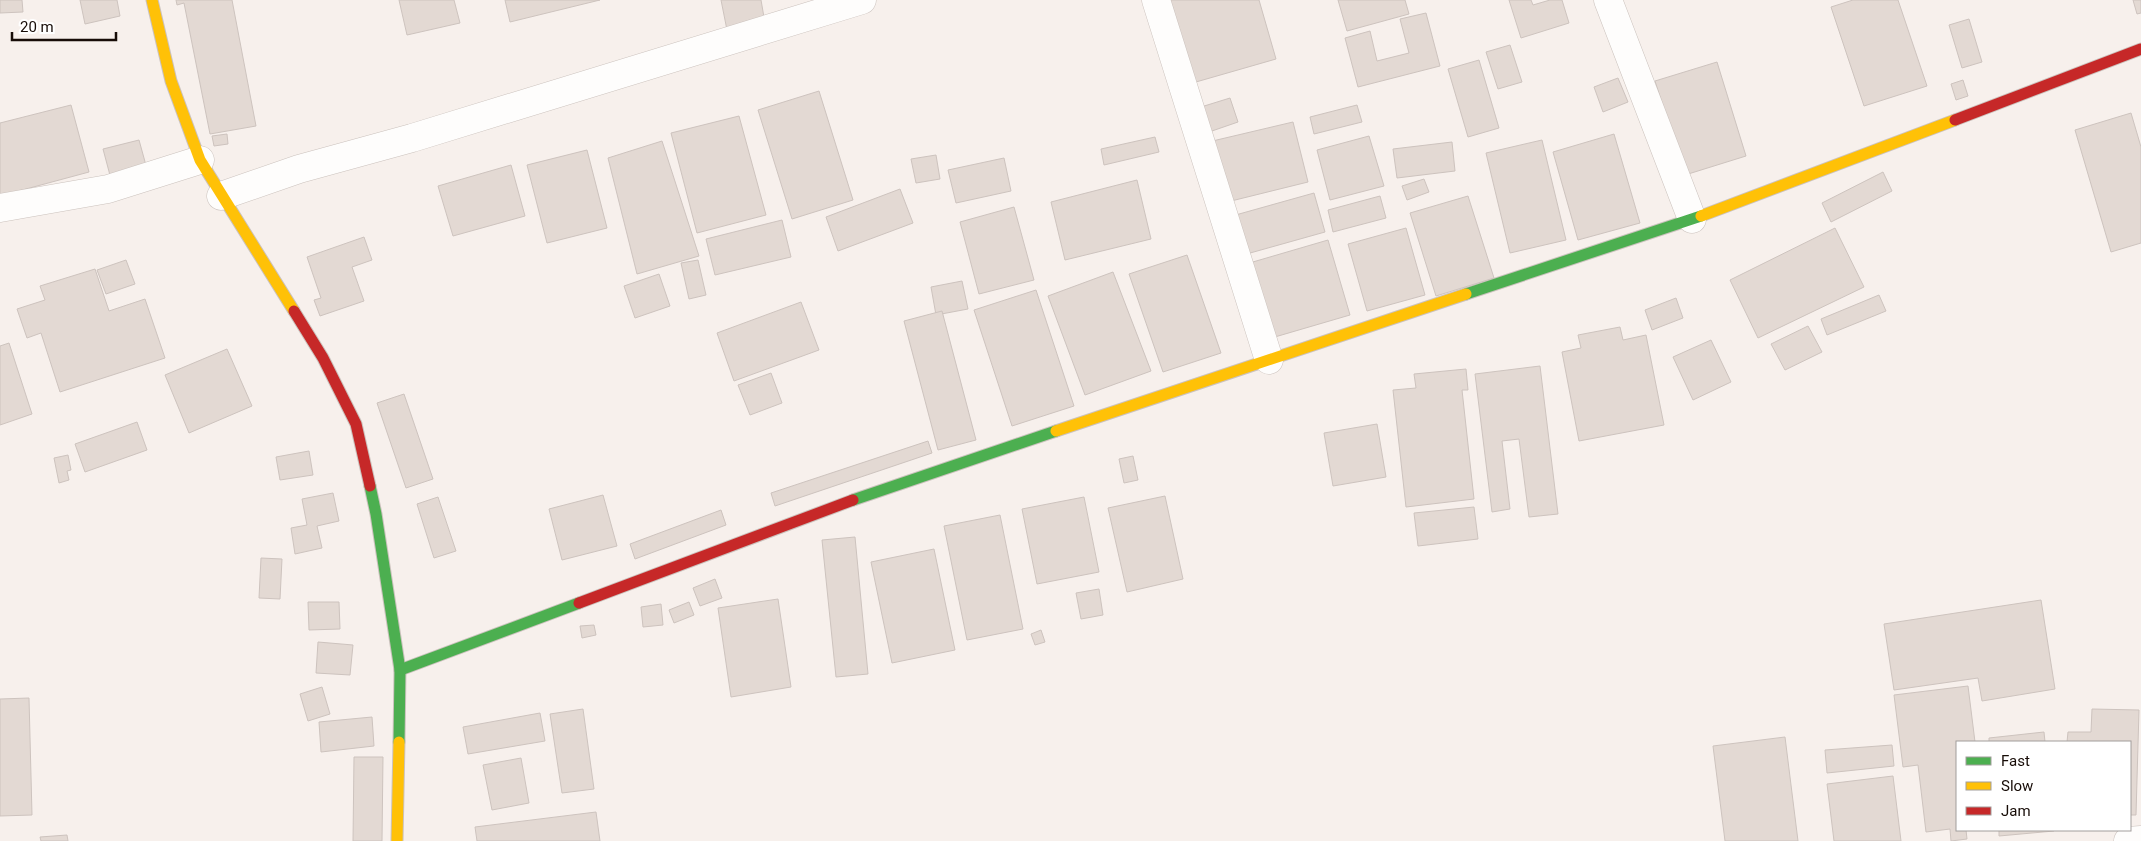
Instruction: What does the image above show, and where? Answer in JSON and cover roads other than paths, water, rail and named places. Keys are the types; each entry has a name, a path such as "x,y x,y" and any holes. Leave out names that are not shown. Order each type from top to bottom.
{"street":[{"path":"152,0 171,81 200,160 323,358 356,424 376,514 400,670 397,841"},
{"path":"221,196 298,169 412,138 862,0"},
{"path":"1156,0 1269,360"},
{"path":"1608,0 1692,219"},
{"path":"400,670 871,493 1692,219 2141,49"},
{"path":"0,208 108,189 200,160"},
{"path":"2128,841 2141,840"}]}
